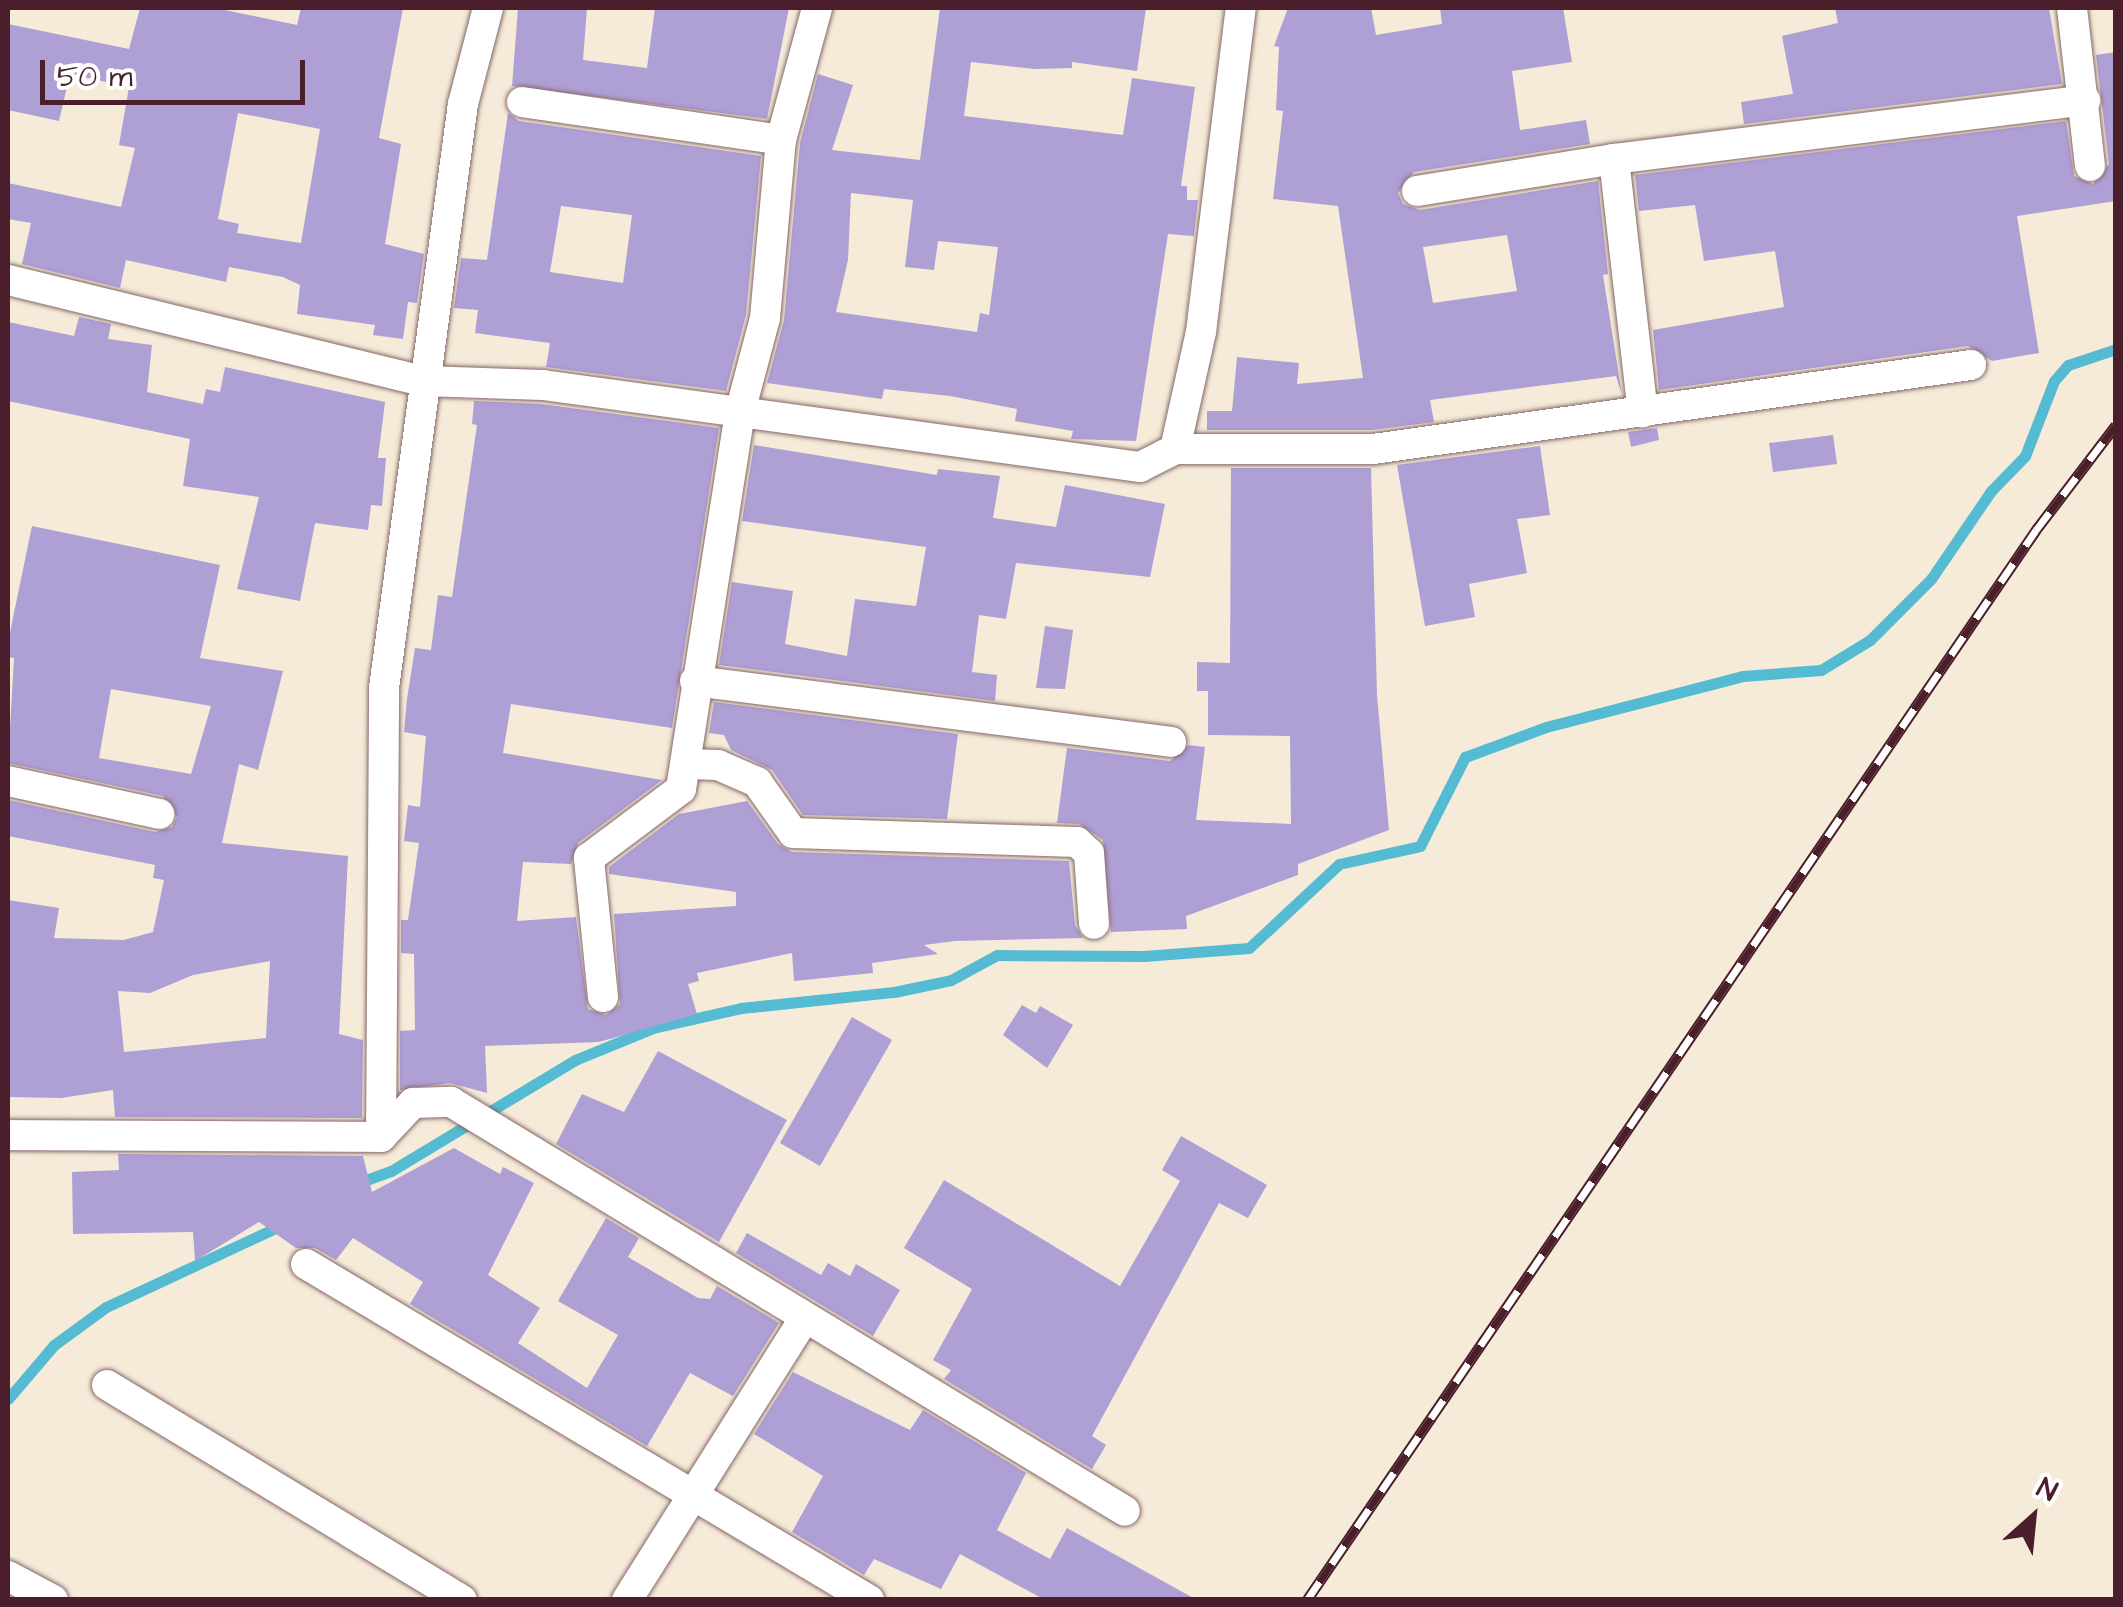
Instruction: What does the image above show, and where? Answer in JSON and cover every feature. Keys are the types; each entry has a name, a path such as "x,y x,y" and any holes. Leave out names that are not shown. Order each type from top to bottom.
{"street":[{"path":"380,1136 384,688 463,104 488,8"},
{"path":"603,997 589,858 681,789 688,764 696,680 740,412 765,318 781,140 817,8"},
{"path":"1175,449 1202,332 1241,8"},
{"path":"2072,8 2090,166"},
{"path":"1417,191 1614,159 2085,100"},
{"path":"522,102 781,140"},
{"path":"1614,159 1643,412"},
{"path":"8,280 423,381 542,386 1140,467 1175,449 1374,449 1971,366"},
{"path":"696,680 1171,742"},
{"path":"688,764 738,770 772,796 793,833 1077,842 1089,853 1094,924"},
{"path":"8,782 159,814"},
{"path":"8,1134 380,1136 413,1104 451,1102 486,1128 803,1320 1125,1510"},
{"path":"306,1264 869,1600"},
{"path":"627,1600 803,1320"},
{"path":"107,1385 462,1600"},
{"path":"8,1576 52,1600"}],"building":[{"path":"140,8 215,8 297,25 301,8 403,8 379,138 401,144 385,244 424,254 417,303 408,302 403,339 373,335 375,325 297,314 300,285 283,277 229,267 226,282 126,260 120,288 22,264 31,223 8,219 8,183 121,207 135,148 119,145 129,87 70,74 59,121 8,110 8,24 129,49","holes":["238,113 320,129 301,243 237,233 239,224 218,219"]},
{"path":"518,8 587,8 583,60 647,68 655,8 789,8 767,119 512,86"},
{"path":"940,8 1146,8 1137,71 1072,62 1072,68 1035,69 971,62 964,116 1123,135 1132,78 1195,87 1181,186 1187,186 1187,200 1198,200 1194,236 1168,234 1136,441 1071,439 1073,431 1015,421 1017,409 950,396 884,389 882,399 767,383 784,320 800,143 818,74 853,85 832,150 920,160","holes":["851,193 913,200 905,267 934,270 938,241 998,247 989,315 980,313 977,332 836,312 848,260"]},
{"path":"1288,8 1371,8 1376,35 1442,24 1440,8 1563,8 1572,62 1512,71 1520,130 1586,120 1590,144 1414,172 1398,193 1403,204 1420,210 1598,181 1608,274 1603,275 1622,395 1616,376 1430,400 1434,422 1372,430 1207,430 1207,411 1232,411 1237,357 1299,363 1297,384 1363,378 1338,206 1273,199 1283,111 1276,110 1279,47 1274,46","holes":["1507,235 1517,291 1433,303 1423,247"]},
{"path":"1835,8 2049,8 2062,84 1744,124 1741,102 1793,94 1782,36 1838,23"},
{"path":"2116,52 2116,201 2017,216 2039,353 1992,361 1968,346 1659,390 1653,330 1784,307 1775,251 1704,261 1695,205 1639,211 1635,175 2066,121 2074,176 2093,184 2109,164 2096,55"},
{"path":"508,113 519,121 761,156 746,315 726,391 546,367 550,343 475,333 478,310 454,308 461,258 487,260","holes":["561,206 632,215 623,283 550,272"]},
{"path":"79,317 111,324 108,339 152,345 147,392 203,404 206,389 220,392 225,367 385,402 378,458 386,458 382,506 371,505 368,530 315,523 300,601 237,589 259,497 183,486 190,439 8,401 8,322 74,336"},
{"path":"474,401 541,404 719,428 672,728 511,704 503,753 662,780 578,843 571,864 523,862 517,921 576,917 588,1009 606,1015 620,1004 614,914 736,906 736,892 609,874 609,867 679,814 747,801 778,844 792,852 1069,861 1075,925 1083,938 924,945 938,954 872,963 873,973 794,981 792,953 697,973 699,981 688,984 697,1014 599,1042 485,1046 487,1093 450,1083 400,1090 400,1031 415,1030 414,954 401,953 401,920 408,920 419,843 404,841 408,805 420,807 426,736 404,732 407,699 415,648 431,650 438,595 452,597 477,425 472,424"},
{"path":"1657,428 1659,440 1631,447 1628,432"},
{"path":"1833,435 1837,464 1773,472 1769,443"},
{"path":"754,445 937,475 938,469 1000,476 993,518 1056,527 1065,485 1165,504 1150,577 1016,563 1006,619 979,615 972,672 997,675 995,701 719,665 732,582 793,591 785,644 847,656 855,599 916,606 926,547 742,521"},
{"path":"1540,446 1550,515 1517,519 1527,573 1469,584 1475,617 1425,626 1397,465"},
{"path":"1231,468 1371,468 1377,695 1389,830 1298,864 1298,875 1186,916 1187,929 1111,932 1103,840 1079,824 1057,823 1067,748 1170,761 1189,745 1205,747 1196,820 1291,824 1290,736 1208,735 1208,691 1197,691 1197,662 1230,663"},
{"path":"32,526 220,565 200,658 283,671 258,770 239,764 222,843 348,856 339,1034 363,1040 362,1118 115,1117 113,1090 61,1098 8,1097 8,900 59,908 54,938 124,940 153,932 164,880 153,878 155,865 8,836 8,800 155,832 172,827 177,817 163,796 8,763 14,658 8,657","holes":["111,689 211,706 191,774 99,758","270,961 266,1038 124,1052 118,991 150,993 193,975"]},
{"path":"1045,626 1073,630 1065,689 1036,688"},
{"path":"714,702 958,734 947,819 803,815 772,770 731,750 724,735 709,733"},
{"path":"1022,1005 1036,1013 1040,1006 1073,1025 1047,1068 1003,1035"},
{"path":"852,1017 892,1040 820,1166 780,1143"},
{"path":"658,1051 787,1120 719,1242 556,1144 582,1094 624,1112"},
{"path":"1181,1136 1267,1185 1248,1218 1219,1203 1092,1436 1106,1445 1092,1469 944,1379 951,1370 933,1360 972,1289 904,1248 944,1180 1120,1286 1180,1181 1162,1170"},
{"path":"454,1148 500,1174 503,1167 534,1183 488,1275 540,1308 518,1343 587,1388 618,1335 558,1301 606,1218 639,1238 628,1257 698,1298 710,1299 717,1286 779,1323 733,1396 690,1373 647,1446 410,1304 423,1282 353,1238 336,1260 315,1248 296,1248 259,1222 195,1261 193,1232 73,1234 72,1172 119,1170 118,1154 363,1156 372,1192"},
{"path":"747,1233 821,1275 828,1263 850,1276 856,1264 900,1290 873,1336 736,1253"},
{"path":"793,1372 910,1430 923,1410 1026,1473 997,1530 1050,1559 1067,1528 1197,1600 1045,1600 960,1554 941,1589 874,1559 864,1575 792,1532 823,1476 754,1434"}],"waterway":[{"path":"355,1184 391,1171 575,1060 653,1028 741,1008 894,992 951,980 997,955 1144,956 1249,948 1339,864 1420,846 1465,757 1546,727 1743,676 1821,670 1870,640 1931,579 1991,491 2025,456 2054,381 2068,365 2116,349"},
{"path":"8,1399 54,1345 106,1307 282,1225"}],"railway":[{"path":"1307,1600 2036,530 2116,425"}]}
